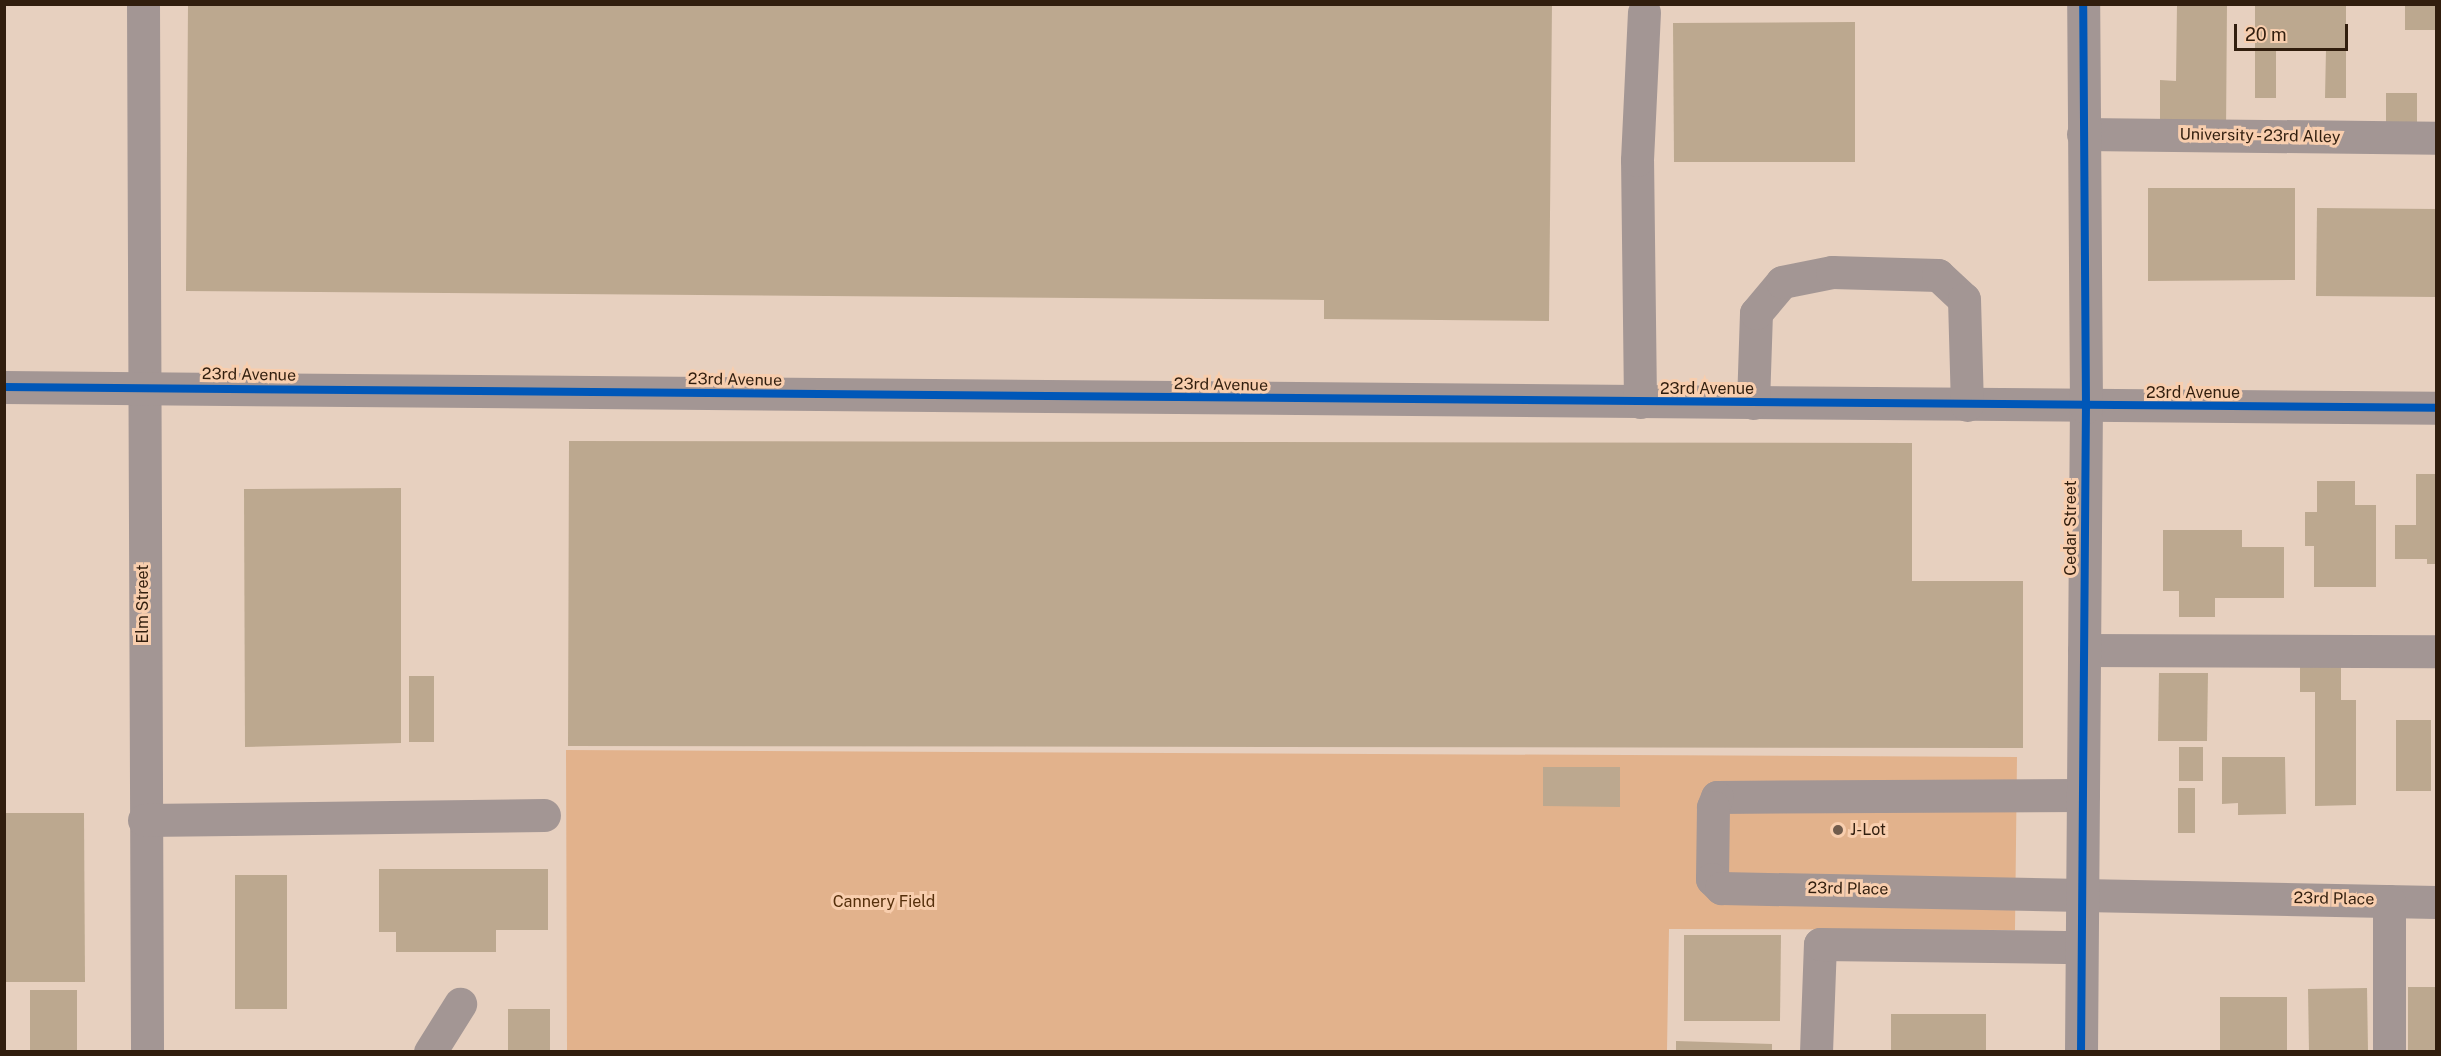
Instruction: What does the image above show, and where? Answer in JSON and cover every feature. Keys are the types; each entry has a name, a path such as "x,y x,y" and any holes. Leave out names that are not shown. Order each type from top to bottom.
{"street":[{"name":"Elm Street","path":"143,4 142,388 147,1052"},
{"name":"Cedar Street","path":"2080,1052 2086,407 2083,4"},
{"path":"1640,402 1637,160 1644,12"},
{"name":"University - 23rd Alley","path":"2084,134 2436,138"},
{"path":"1753,403 1756,313 1782,282 1832,272 1938,275 1964,299 1967,405"},
{"name":"23rd Avenue","path":"4,387 2086,407 2436,408"},
{"path":"2084,651 2436,651"},
{"name":"23rd Place","path":"2083,795 1717,797 1713,807 1712,879 1721,888 2436,902"},
{"path":"144,820 544,815"},
{"path":"2389,901 2389,1052"},
{"path":"1816,1052 1820,944 2081,947"},
{"path":"430,1052 460,1004"}],"green space":[{"name":"Cannery Field","path":"566,750 2017,757 2015,930 1669,929 1667,1051 567,1051"}],"building":[{"path":"188,4 1552,4 1549,321 1324,319 1324,300 186,291"},
{"path":"2177,4 2227,4 2226,133 2160,133 2160,80 2176,81"},
{"path":"2255,4 2346,4 2346,98 2325,98 2326,49 2276,49 2276,98 2255,98"},
{"path":"2405,4 2436,4 2436,30 2405,30"},
{"path":"1855,22 1855,162 1674,162 1673,23"},
{"path":"2386,93 2417,93 2417,123 2386,123"},
{"path":"2148,188 2295,188 2295,280 2148,281"},
{"path":"2317,208 2436,209 2436,297 2316,296"},
{"path":"569,441 1912,443 1912,581 2023,581 2023,748 568,746"},
{"path":"2416,474 2436,474 2436,564 2427,564 2427,559 2395,559 2395,525 2416,525"},
{"path":"2317,481 2355,481 2355,505 2376,505 2376,587 2314,587 2314,546 2305,546 2305,512 2317,512"},
{"path":"401,488 401,743 245,747 244,489"},
{"path":"2163,530 2242,530 2242,547 2284,547 2284,598 2215,598 2215,617 2179,617 2179,591 2163,591"},
{"path":"2300,662 2341,662 2341,700 2356,700 2356,805 2315,806 2315,692 2300,692"},
{"path":"2159,673 2208,673 2207,741 2158,741"},
{"path":"409,676 434,676 434,742 409,742"},
{"path":"2396,720 2431,720 2431,791 2396,791"},
{"path":"2179,747 2203,747 2203,781 2179,781"},
{"path":"2222,757 2285,757 2286,814 2238,815 2238,803 2222,804"},
{"path":"1543,767 1620,767 1620,807 1543,806"},
{"path":"2178,788 2195,788 2195,833 2178,833"},
{"path":"5,813 84,813 85,982 5,982"},
{"path":"379,869 548,869 548,930 496,930 496,952 396,952 396,932 379,932"},
{"path":"235,875 287,875 287,1009 235,1009"},
{"path":"1684,935 1781,935 1780,1021 1684,1021"},
{"path":"2408,987 2436,987 2436,1052 2408,1052"},
{"path":"2367,988 2368,1052 2309,1052 2308,989"},
{"path":"30,990 77,990 77,1052 30,1052"},
{"path":"2220,997 2287,997 2287,1052 2220,1052"},
{"path":"508,1009 550,1009 550,1052 508,1052"},
{"path":"1891,1014 1986,1014 1986,1052 1891,1052"},
{"path":"1676,1041 1772,1044 1772,1052 1676,1052"}],"cycle path":[{"path":"2081,1052 2086,407 2083,4"},
{"path":"4,387 2436,408"}],"place":[{"name":"J-Lot","path":"1838,830"}]}
